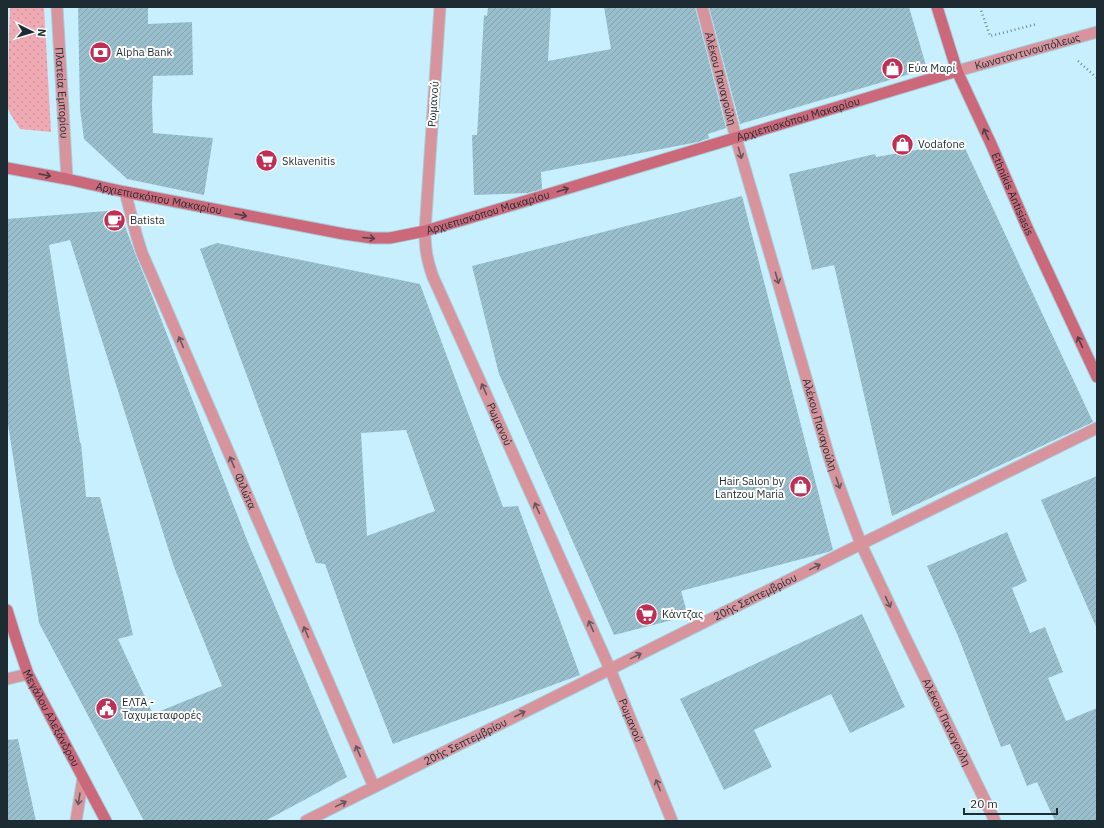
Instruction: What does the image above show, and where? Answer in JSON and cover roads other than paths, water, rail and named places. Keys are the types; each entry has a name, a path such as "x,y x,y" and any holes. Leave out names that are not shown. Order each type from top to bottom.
{"main road":[{"name":"Ethnikis Antisiasis","path":"937,7 957,70 1026,225 1097,377"},
{"name":"Αρχιεπισκόπου Μακαρίου","path":"7,168 274,222 372,238 390,238 425,231 466,220 957,70"},
{"name":"Μεγάλου Αλεξάνδρου","path":"7,610 16,642 28,674 106,821"}],"street":[{"name":"Πλατεία Εμπορίου","path":"58,7 67,179"},
{"name":"Ρωμανού","path":"440,7 425,231 425,249 428,263 610,669 672,821"},
{"name":"Αλέκου Παναγούλη","path":"702,7 736,138 830,460 842,494 861,544 995,821"},
{"name":"Κωνσταντινουπόλεως","path":"957,70 1097,32"},
{"name":"Φιλώτα","path":"125,192 142,253 374,787"},
{"name":"20ής Σεπτεμβρίου","path":"306,821 1097,428"},
{"path":"7,679 28,674"},
{"path":"76,821 83,778"}],"place":[{"name":"Alpha Bank","path":"100,52"},
{"name":"Εύα Μαρί","path":"892,68"},
{"name":"Vodafone","path":"903,144"},
{"name":"Sklavenitis","path":"267,161"},
{"name":"Batista","path":"115,220"},
{"name":"Hair Salon by Lantzou Maria","path":"800,487"},
{"name":"Κάντζας","path":"647,614"},
{"name":"ΕΛΤΑ - Ταχυμεταφορές","path":"107,708"}]}
